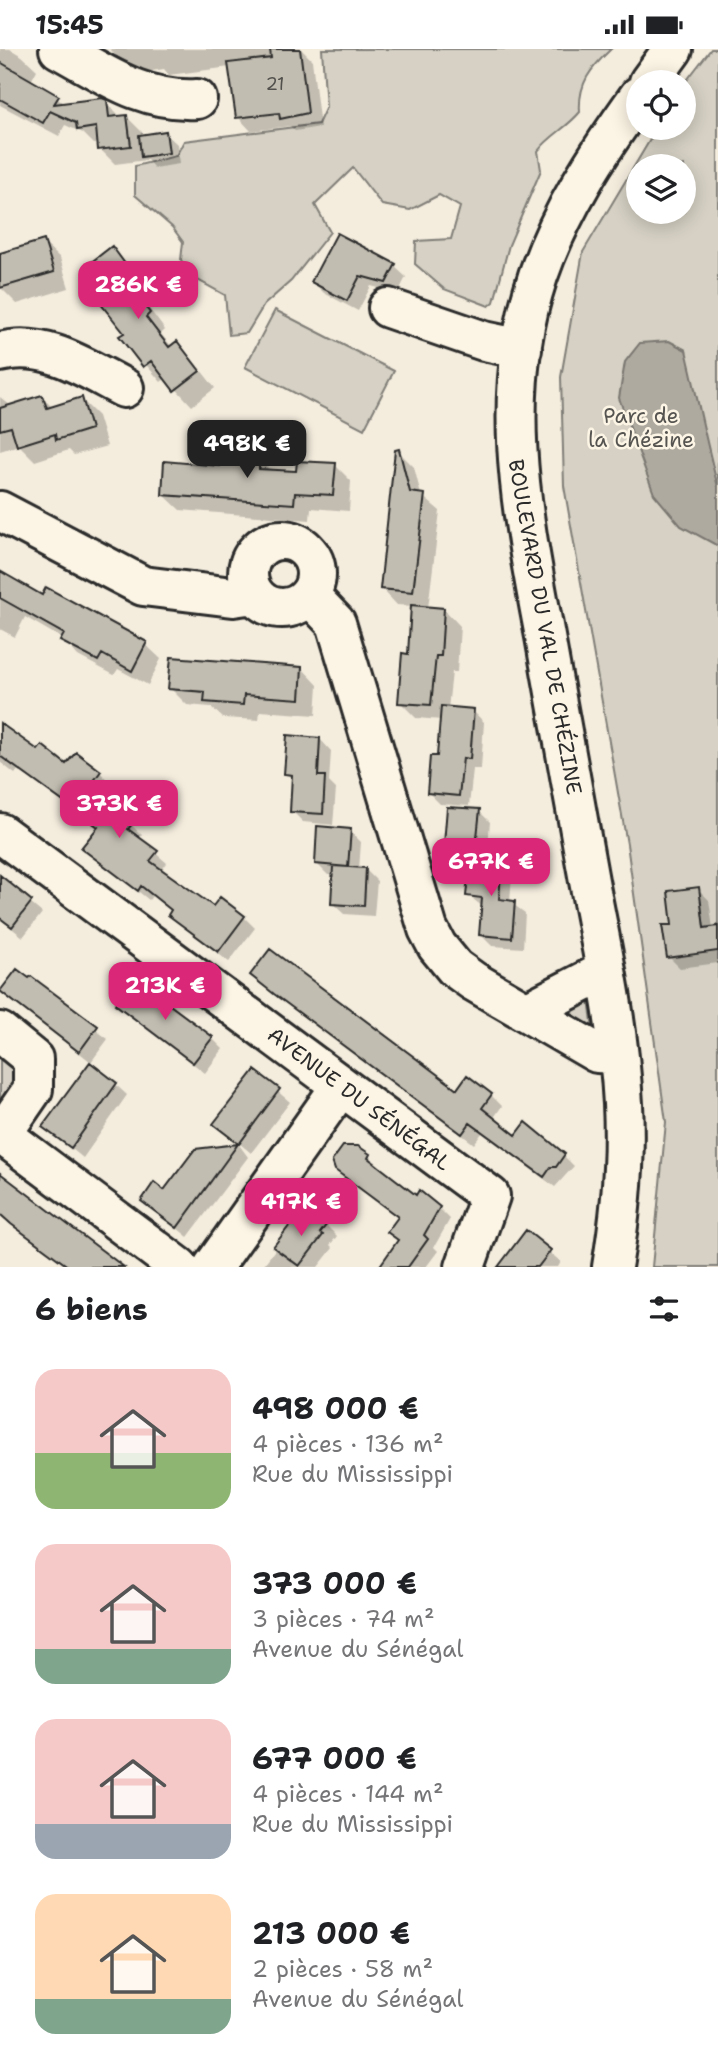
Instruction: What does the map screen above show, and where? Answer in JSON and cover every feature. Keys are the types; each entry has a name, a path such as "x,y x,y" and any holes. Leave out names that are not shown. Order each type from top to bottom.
{"street":[{"path":"59,49 149,96 170,101 197,99"},
{"path":"658,70 673,49"},
{"name":"BOULEVARD DU VAL DE CHÉZINE","path":"612,1267 624,1158 623,1102 605,971 521,503 514,431 522,349 538,278 558,225 585,175 626,115"},
{"path":"388,309 484,341 522,349"},
{"path":"0,352 19,347 38,349 62,357 124,388"},
{"path":"0,511 152,588 233,597 254,593"},
{"path":"275,541 289,541 303,547 315,565 316,576 309,595 290,607 275,607 259,600 254,593 248,578 248,568 256,553 275,541"},
{"path":"309,595 336,624 428,929 437,946 455,968 473,981 597,1053 617,1054"},
{"name":"AVENUE DU SÉNÉGAL","path":"0,833 490,1196 466,1267"},
{"path":"528,1011 605,971"},
{"path":"0,1032 33,1059 33,1089 1,1133 179,1267"},
{"path":"213,1267 341,1086"}],"green space":[{"path":"322,49 611,49 587,77 581,93 580,112 538,151 541,170 509,245 494,302 489,306 444,289 415,264 416,241 451,239 460,207 439,195 410,210 382,205 353,168 315,205 330,232 291,281 264,305 247,333 229,335 225,295 194,278 181,260 183,242 172,227 135,195 135,166 176,156 184,141 318,124 326,107"},
{"name":"Parc de la Chézine","path":"711,49 718,49 718,1267 652,1267 666,1122 627,844 564,486 561,377 583,252 626,180 626,224 696,224 696,154 641,154 650,140 696,140 695,70"},
{"path":"275,310 394,371 364,429 245,367"},
{"path":"589,1000 593,1029 562,1011"},
{"path":"0,1047 18,1061 20,1084 6,1102 0,1103"}],"shaded area":[{"path":"669,341 686,350 718,487 718,546 681,526 654,494 619,398 625,362 640,343"}],"building":[{"path":"270,49 300,49 308,113 280,119 279,113 236,118 228,63 271,58"},
{"path":"0,62 59,96 54,104 102,98 107,100 109,117 127,115 131,146 98,150 96,127 77,130 76,123 50,111 43,123 0,99"},
{"path":"166,131 169,153 141,157 139,135"},
{"path":"337,233 396,264 386,283 360,276 347,301 311,282"},
{"path":"44,240 54,272 0,288 0,253"},
{"path":"112,246 134,276 127,282 150,313 146,317 169,347 177,341 200,371 174,391 151,361 143,367 119,336 124,333 100,303 108,297 85,267"},
{"path":"42,395 47,408 82,397 91,429 56,440 55,434 17,446 11,427 0,430 0,408"},
{"path":"399,449 410,492 425,494 413,592 380,589 395,450"},
{"path":"222,454 259,457 259,469 296,471 297,461 336,463 333,495 295,493 294,504 162,495 164,461 220,466"},
{"path":"0,571 42,595 46,587 147,642 132,671 102,654 98,661 60,641 64,634 0,598"},
{"path":"411,605 444,608 441,656 436,656 431,705 398,703 402,653 408,654"},
{"path":"171,657 302,667 300,699 244,695 243,705 204,702 205,692 168,689"},
{"path":"441,706 474,709 470,759 463,758 459,796 427,793 430,756 437,756"},
{"path":"0,723 38,750 42,745 66,764 76,752 101,771 88,789 133,823 128,829 158,851 150,861 213,906 220,897 245,916 218,952 168,915 171,910 141,886 138,891 81,848 98,827 0,756"},
{"path":"287,735 320,738 318,776 325,776 323,814 290,812 292,775 284,774"},
{"path":"447,807 480,809 476,847 444,844"},
{"path":"317,826 351,829 348,867 315,864"},
{"path":"470,858 502,861 499,899 515,901 512,938 479,935 482,898 466,896"},
{"path":"333,866 366,868 364,906 331,904"},
{"path":"0,875 32,901 12,927 0,918"},
{"path":"699,887 704,928 718,926 718,951 667,958 662,925 672,925 668,891"},
{"path":"270,949 457,1089 467,1075 492,1094 482,1108 516,1135 526,1122 565,1154 556,1167 551,1167 544,1177 470,1123 462,1134 274,994 250,975"},
{"path":"17,969 29,978 31,976 98,1026 79,1052 0,991"},
{"path":"129,985 139,991 143,985 213,1037 193,1063 115,1004"},
{"path":"90,1062 117,1083 71,1148 42,1127"},
{"path":"255,1070 280,1089 239,1144 213,1124"},
{"path":"238,1144 177,1228 141,1201 154,1182 164,1190 195,1149"},
{"path":"343,1146 358,1146 370,1154 368,1158 416,1195 419,1190 440,1207 424,1235 428,1239 408,1267 379,1267 398,1240 387,1232 398,1217 335,1170 332,1161"},
{"path":"0,1173 124,1267 69,1267 11,1224 0,1214"},
{"path":"309,1210 327,1224 320,1233 323,1235 299,1266 273,1247 297,1216 301,1219"},
{"path":"526,1230 551,1250 538,1267 498,1267"}]}
